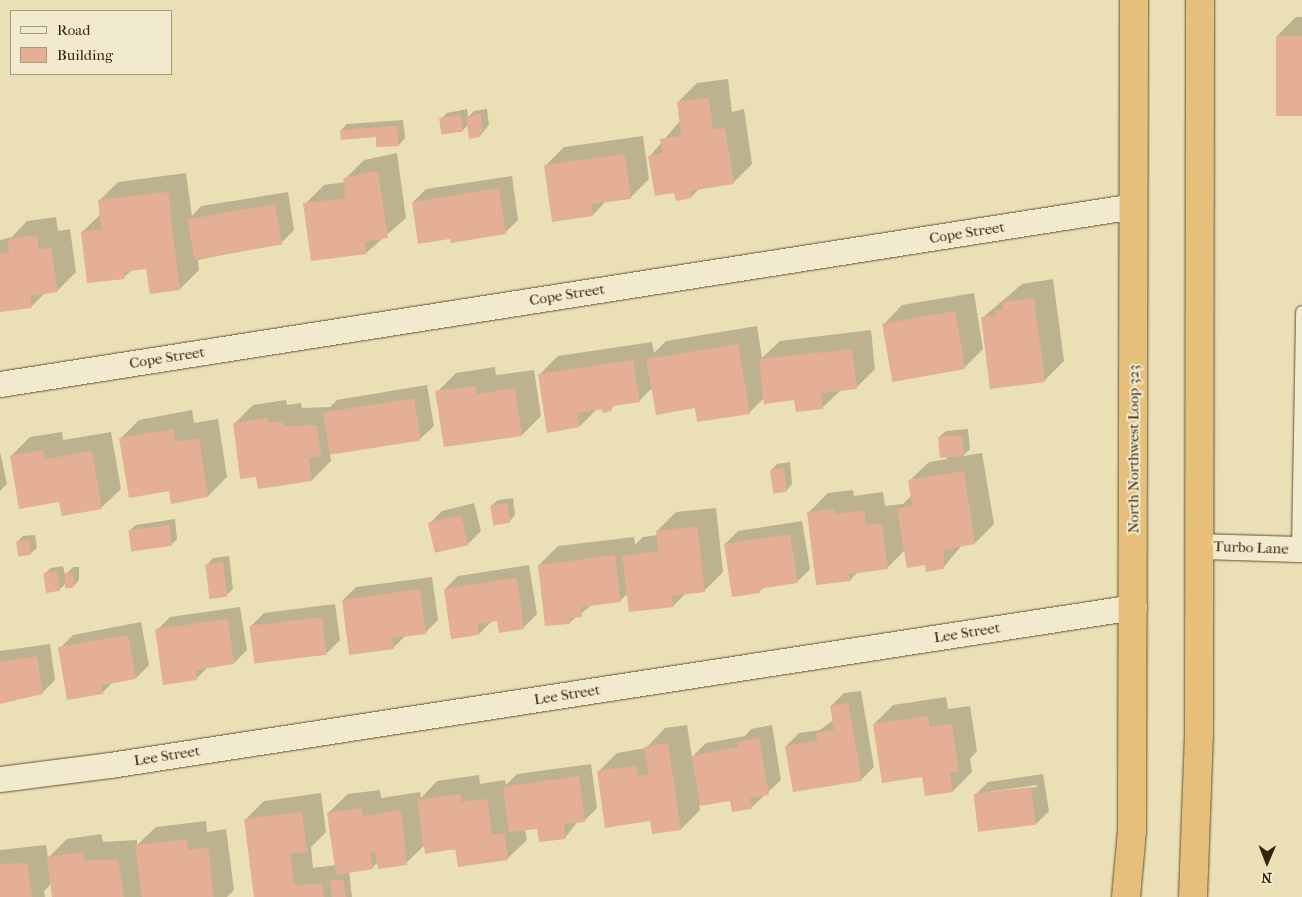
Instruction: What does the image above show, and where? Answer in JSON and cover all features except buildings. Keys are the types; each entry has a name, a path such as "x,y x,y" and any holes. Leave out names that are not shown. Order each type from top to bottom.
{"highway":[{"name":"North Northwest Loop 323","path":"1126,897 1132,831 1134,607 1134,0"},
{"path":"1193,897 1199,734 1200,0"}],"street":[{"name":"Cope Street","path":"0,384 1134,206"},
{"name":"Turbo Lane","path":"1200,546 1300,549"},
{"name":"Lee Street","path":"0,779 110,765 1134,607"}],"lane":[{"path":"1300,549 1302,312"}]}
